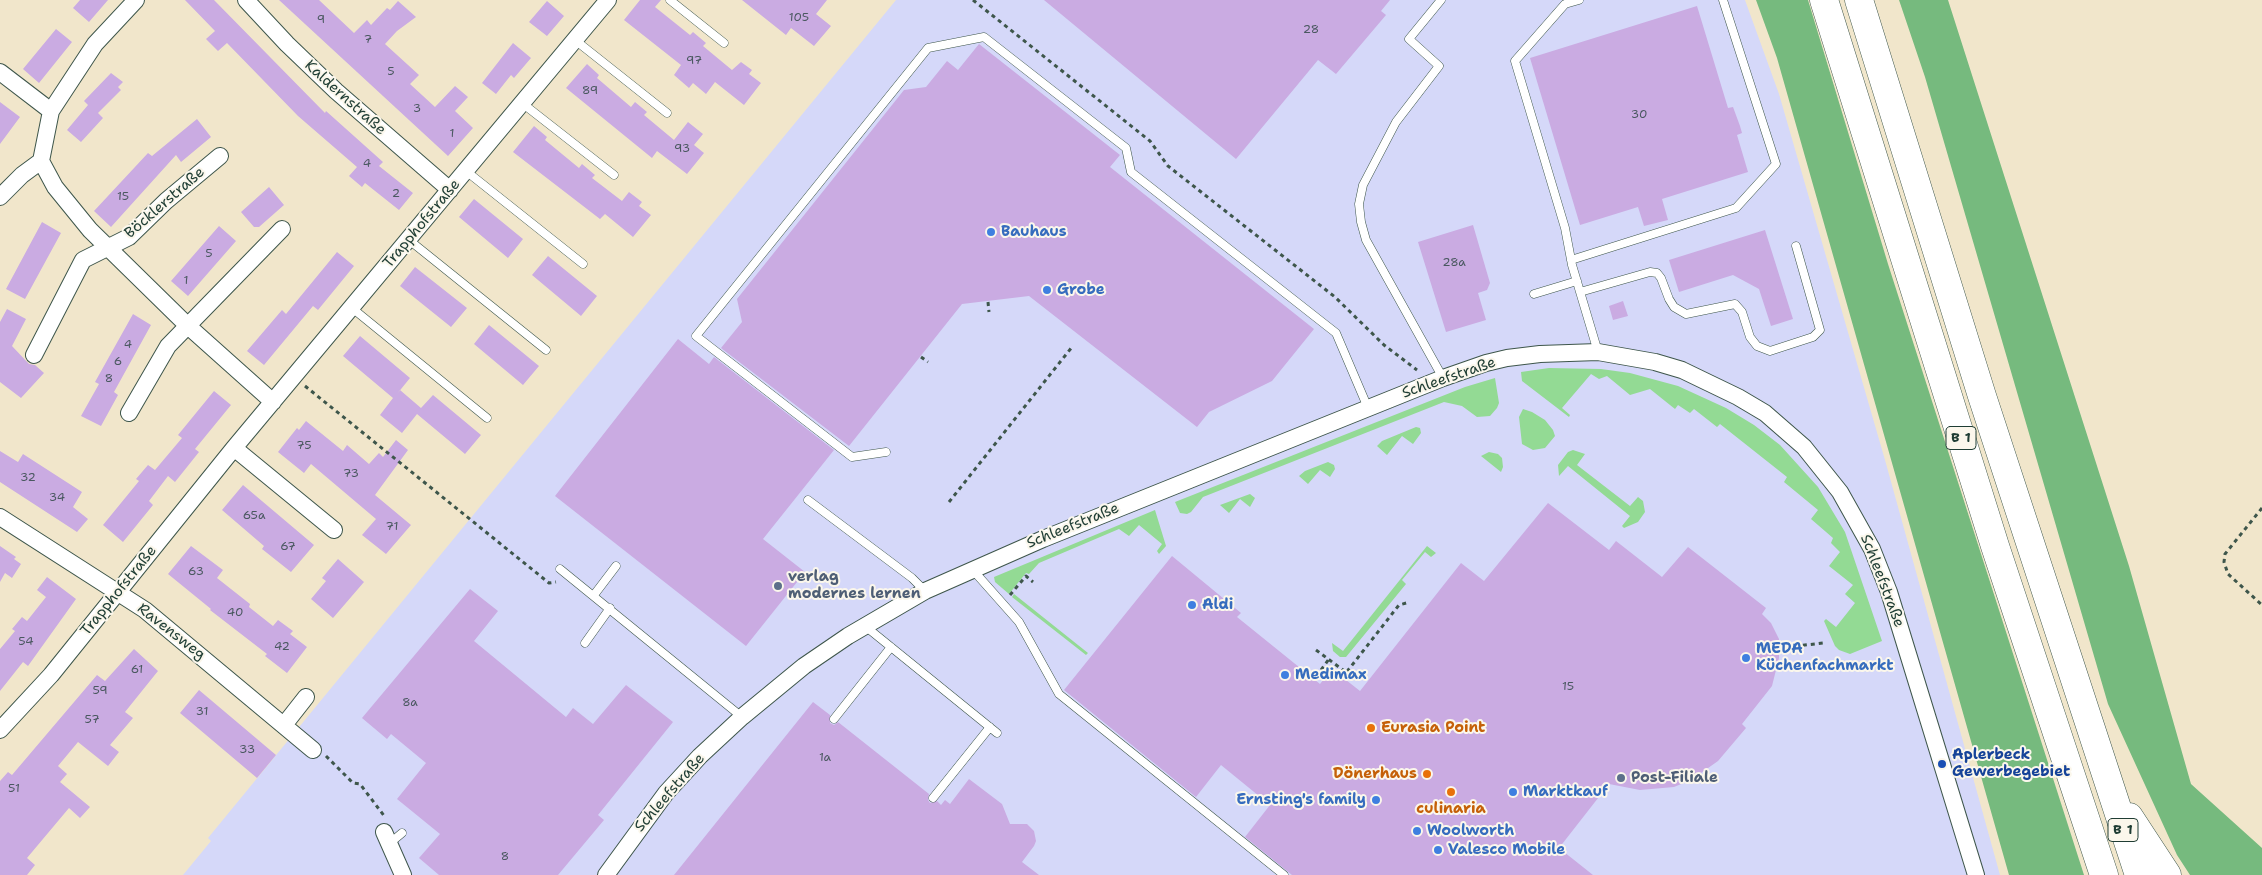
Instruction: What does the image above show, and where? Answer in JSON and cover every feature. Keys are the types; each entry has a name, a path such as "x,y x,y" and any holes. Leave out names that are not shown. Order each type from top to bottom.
{"highway":[{"name":"B 1","path":"1824,0 1995,546 2104,875"},
{"name":"B 1","path":"1859,0 1982,396 2139,875"},
{"path":"2108,784 2167,875"}],"street":[{"path":"0,197 22,175 41,160 51,111 95,44 136,0"},
{"name":"Kaldernstraße","path":"246,0 287,44 336,91 450,190"},
{"name":"Trapphofstraße","path":"0,730 51,675 234,448 608,0"},
{"path":"0,72 51,111"},
{"name":"Böcklerstraße","path":"34,355 83,260 129,237 166,201 220,156"},
{"name":"Böcklerstraße","path":"41,160 55,187 74,212 188,326 273,402"},
{"path":"129,414 168,346 282,229"},
{"name":"Schleefstraße","path":"606,875 666,793 700,756 742,717 804,666 865,626 925,591 972,569 1127,504 1486,363 1540,354 1598,352 1655,362 1682,370 1738,396 1765,413 1804,447 1840,492 1872,549 1889,592 1976,875"},
{"path":"234,448 334,530"},
{"name":"Ravensweg","path":"0,516 145,610 313,750"},
{"path":"284,725 306,697"},
{"path":"392,836 403,875"}],"lane":[{"path":"670,0 724,43"},
{"path":"1439,380 1401,302 1366,240 1361,222 1360,204 1363,185 1396,122 1439,66 1408,39 1441,0"},
{"path":"1579,0 1565,4 1514,61 1565,228 1571,260 1598,352"},
{"path":"1571,260 1736,208 1776,164 1723,0"},
{"path":"886,452 852,457 696,336 928,48 984,38 1126,148 1131,172 1336,333 1368,408"},
{"path":"575,40 667,113"},
{"path":"522,103 614,175"},
{"path":"466,171 583,264"},
{"path":"409,240 546,350"},
{"path":"1580,292 1650,272 1657,273 1661,278 1668,299 1674,307 1686,314 1735,304 1742,312 1750,336 1757,346 1770,351 1813,337 1820,330 1796,246"},
{"path":"1534,294 1577,281"},
{"path":"352,308 487,418"},
{"path":"808,500 912,578 925,591"},
{"path":"594,595 616,566"},
{"path":"560,569 742,717"},
{"path":"972,569 1018,622 1059,694 1284,875"},
{"path":"585,643 610,608"},
{"path":"865,626 997,733"},
{"path":"834,719 891,647"},
{"path":"933,798 990,727"},
{"path":"963,760 970,766"}],"path":[{"path":"973,0 1150,140 1168,166 1335,297 1384,345 1439,380"},
{"path":"988,302 990,312"},
{"path":"949,502 1072,347"},
{"path":"921,357 928,362"},
{"path":"294,378 549,583 571,578"},
{"path":"2262,508 2225,554 2224,562 2228,574 2262,605"},
{"path":"1002,602 1026,576 1033,582"},
{"path":"1342,678 1399,606 1410,602"},
{"path":"1779,648 1823,643"},
{"path":"1316,650 1346,672"},
{"path":"1327,675 1321,670 1329,659"},
{"path":"313,750 320,751 353,783 360,784 387,820 392,836"}],"shaded area":[{"path":"896,0 1745,0 1779,94 1885,460 2000,875 183,875 211,841 208,838"}],"green space":[{"path":"1756,0 1808,0 1888,264 2084,875 2009,875 1777,58"},
{"path":"1899,0 1948,0 2129,566 2191,784 2262,848 2262,875 2190,875 2177,855 2108,704 1925,77"},
{"path":"1549,368 1601,369 1630,373 1678,386 1726,408 1754,425 1780,445 1818,487 1845,532 1882,641 1850,654 1839,650 1835,646 1824,621 1826,619 1836,627 1855,603 1845,594 1853,585 1829,566 1840,552 1831,543 1833,538 1811,519 1818,510 1784,482 1787,477 1720,424 1717,427 1694,409 1690,413 1678,405 1675,409 1650,389 1630,395 1607,376 1599,379 1591,374 1562,408 1570,415 1569,417 1522,381 1521,372"},
{"path":"1495,378 1499,403 1490,416 1477,417 1462,406 1444,402 1203,497 1191,512 1187,514 1180,513 1175,502 1465,387"},
{"path":"1523,409 1545,420 1553,430 1555,436 1545,448 1533,450 1522,444 1519,417"},
{"path":"1416,427 1420,428 1421,433 1413,444 1402,436 1387,455 1377,446 1382,441"},
{"path":"1573,450 1585,454 1577,465 1630,506 1638,497 1643,501 1645,512 1638,522 1624,528 1622,526 1630,516 1568,466 1559,476 1558,465 1568,452"},
{"path":"1489,452 1498,454 1502,458 1503,467 1501,472 1481,456"},
{"path":"1328,462 1334,465 1335,469 1330,477 1320,470 1308,484 1299,476 1305,471"},
{"path":"1250,494 1255,498 1250,507 1240,499 1229,513 1220,505"},
{"path":"1155,510 1166,546 1159,554 1157,551 1162,544 1139,525 1129,536 1119,529 1039,563 1029,574 1026,573 1009,594 995,582 994,577"},
{"path":"1427,546 1436,553 1431,557 1425,552 1402,580 1406,584 1346,657 1340,657 1333,651 1332,643 1343,651"},
{"path":"1014,594 1088,653 1086,655 1012,597"}],"building":[{"path":"80,0 108,0 89,22 73,8"},
{"path":"185,0 214,0 325,113 326,111 383,162 379,166 413,193 399,210 365,183 362,187 349,176 357,167 298,116 227,43 218,51 206,39 215,31"},
{"path":"279,0 319,0 354,33 367,20 371,25 387,8 390,10 398,1 416,17 397,31 385,44 419,75 410,84 435,107 455,86 468,97 455,111 473,128 448,156"},
{"path":"640,0 661,0 655,7 690,35 693,32 706,43 703,46 732,70 741,62 752,70 749,74 761,83 744,105 715,82 706,94 693,83 689,88 674,75 681,65 624,20"},
{"path":"742,0 827,0 816,14 831,26 814,46 791,28 786,35"},
{"path":"1044,0 1390,0 1381,11 1386,15 1336,74 1318,60 1236,159"},
{"path":"547,1 564,16 547,36 529,22"},
{"path":"1697,6 1728,108 1733,107 1740,126 1742,133 1737,135 1748,172 1662,199 1668,220 1644,226 1638,207 1580,225 1530,58"},
{"path":"56,29 72,42 39,83 23,69"},
{"path":"513,43 531,58 514,78 511,75 496,94 482,83"},
{"name":"Bauhaus","path":"979,44 1120,155 1110,167 1314,329 1272,381 1209,412 1197,427 1029,296 962,304 849,446 721,348 742,322 737,299 904,90 926,87 947,61 958,70"},
{"path":"587,64 599,75 597,78 631,107 635,102 647,112 644,115 674,140 688,122 703,134 694,145 704,153 687,174 657,151 652,158 566,88"},
{"path":"111,73 123,82 118,87 121,90 98,113 103,118 81,142 67,130 88,105 84,101"},
{"path":"0,102 20,117 0,144"},
{"path":"197,119 211,137 181,162 176,155 111,227 94,211 148,153 152,156"},
{"path":"534,126 547,137 545,140 579,168 582,164 595,175 592,178 622,201 629,192 642,202 639,206 651,215 633,237 605,214 600,219 513,152"},
{"path":"269,187 284,205 259,227 254,227 241,212"},
{"path":"474,199 523,239 508,258 459,217"},
{"path":"42,222 61,233 25,299 6,289"},
{"path":"1473,225 1490,283 1487,290 1478,293 1486,320 1446,332 1418,242"},
{"path":"219,226 236,241 188,296 171,281"},
{"path":"1765,230 1793,319 1771,326 1759,289 1733,275 1679,292 1669,260"},
{"path":"337,252 354,266 318,310 313,306 264,365 247,351 282,310 286,314"},
{"path":"548,256 597,296 581,316 532,275"},
{"path":"415,267 467,308 451,327 400,286"},
{"path":"1623,301 1628,316 1613,320 1609,306"},
{"path":"7,309 26,319 12,346 29,364 35,365 44,373 21,398 0,382 0,322"},
{"path":"133,314 151,325 114,392 118,395 101,426 81,416 99,384 95,382"},
{"path":"489,325 539,366 523,385 474,344"},
{"path":"360,336 410,378 400,390 421,408 433,395 481,435 465,454 417,414 402,433 380,415 393,398 343,356"},
{"path":"678,339 709,364 714,357 834,450 763,539 805,572 746,646 555,496"},
{"path":"214,391 231,405 195,449 199,452 175,482 168,476 149,501 153,505 123,542 103,525 139,481 136,479 148,465 155,470 182,438 178,435"},
{"path":"306,421 343,451 347,445 369,464 379,453 383,457 396,440 408,450 375,495 411,525 386,554 362,535 376,519 311,464 304,473 278,452 297,428 299,430"},
{"path":"0,451 18,462 23,454 82,492 73,507 88,519 77,532 0,482"},
{"path":"243,485 314,545 291,572 262,549 264,546 222,510"},
{"path":"1548,503 1609,550 1616,541 1662,577 1688,547 1766,608 1762,614 1771,623 1779,639 1779,658 1772,686 1742,724 1746,728 1718,761 1691,780 1674,787 1640,790 1609,784 1559,848 1593,875 1292,875 1245,837 1270,805 1221,765 1196,797 1064,690 1172,556 1241,613 1237,617 1320,684 1332,669 1360,691 1461,563 1484,581"},
{"path":"0,546 16,557 14,559 21,564 12,578 5,573 0,582"},
{"path":"191,546 223,570 217,578 250,604 249,607 273,626 278,620 293,631 290,634 307,647 287,673 265,656 267,654 210,610 168,574"},
{"path":"338,559 364,582 333,618 311,599 326,581 322,578"},
{"path":"47,577 76,599 28,666 23,662 0,691 0,649 15,631 12,629 22,617 27,621 46,597 37,590"},
{"path":"470,589 498,611 474,641 566,717 573,708 593,724 626,685 673,722 598,815 604,820 558,875 439,875 419,858 440,834 397,799 426,763 391,734 387,739 362,718"},
{"path":"134,649 158,671 125,712 133,718 110,745 119,752 108,766 78,742 58,766 67,774 60,782 90,807 80,818 69,808 27,858 35,865 27,875 0,875 0,781 8,772 12,775 97,675 105,681"},
{"path":"199,690 276,755 257,778 180,713"},
{"path":"813,702 830,715 830,723 834,725 838,722 929,794 928,800 930,803 937,801 941,805 945,800 950,804 969,779 1002,804 1010,824 1027,824 1034,831 1036,841 1022,862 1039,875 674,875"}],"place":[{"name":"Bauhaus","path":"991,232"},
{"name":"Grobe","path":"1047,290"},
{"name":"verlag modernes lernen","path":"778,586"},
{"name":"Aldi","path":"1192,605"},
{"name":"MEDA Küchenfachmarkt","path":"1746,658"},
{"name":"Medimax","path":"1285,675"},
{"name":"Eurasia Point","path":"1371,728"},
{"name":"Aplerbeck Gewerbegebiet","path":"1942,764"},
{"name":"Dönerhaus","path":"1427,774"},
{"name":"Post-Filiale","path":"1621,778"},
{"name":"culinaria","path":"1451,792"},
{"name":"Marktkauf","path":"1513,792"},
{"name":"Ernsting's family","path":"1376,800"},
{"name":"Woolworth","path":"1417,831"},
{"name":"Valesco Mobile","path":"1438,850"}]}
